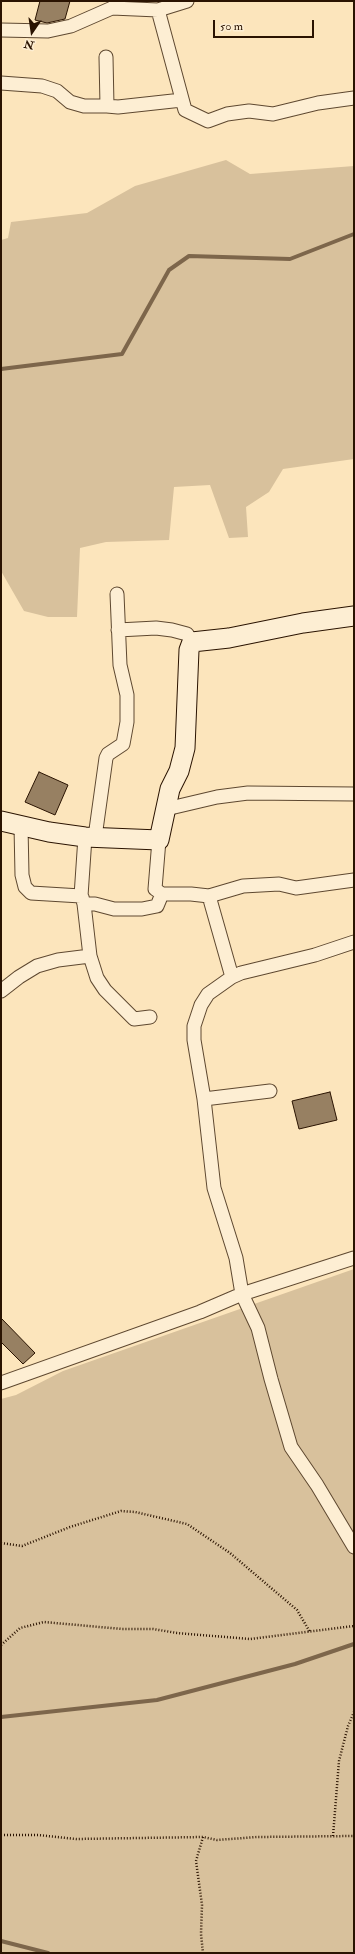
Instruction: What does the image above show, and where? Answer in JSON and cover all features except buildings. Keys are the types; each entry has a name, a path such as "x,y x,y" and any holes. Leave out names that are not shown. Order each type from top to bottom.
{"street":[{"path":"1,30 48,31 71,26 112,8 158,10 187,1"},
{"path":"158,10 186,110 208,121 226,114 249,111 273,114 318,103 354,98"},
{"path":"106,57 107,106"},
{"path":"1,83 42,86 57,91 70,102 84,106 118,107 182,100"},
{"path":"117,594 120,665 126,695 127,722 123,744 106,758 90,837 83,900 90,956 97,978 130,1016 137,1020 150,1017"},
{"path":"192,642 229,638 303,623 354,616"},
{"path":"118,630 156,628 172,630 187,634 192,642"},
{"path":"192,642 189,650 185,748 179,771 170,789 159,840 155,889 162,894 191,894 209,896 243,886 279,884 296,888 354,880"},
{"path":"166,809 217,797 248,793 354,794"},
{"path":"1,821 49,832 90,837 159,840"},
{"path":"22,826 22,875 25,887 31,893 83,900 114,909 142,909 157,906 162,894"},
{"path":"209,896 232,977"},
{"path":"354,942 315,955 241,973 232,977 208,994 196,1017 194,1026 194,1040 204,1099 214,1188 236,1258 242,1294 258,1328 271,1379 292,1447 317,1485 354,1547"},
{"path":"1,991 19,977 37,966 58,960 90,956"},
{"path":"204,1099 270,1091"},
{"path":"1,1382 200,1312 242,1294 354,1258"}],"path":[{"path":"1,1543 22,1546 70,1527 121,1511 135,1512 187,1524 230,1553 297,1610 310,1632"},
{"path":"1,1645 20,1628 44,1622 122,1628 153,1628 177,1633 250,1639 354,1626"},
{"path":"334,1836 339,1761 348,1726 354,1712"},
{"path":"1,1835 38,1835 76,1839 203,1837 217,1840 257,1837 354,1836"},
{"path":"203,1837 196,1860 202,1905 201,1934 203,1953"}],"shaded area":[{"path":"226,160 250,174 354,166 354,459 283,469 269,492 246,507 248,537 229,538 210,485 174,487 169,540 106,542 80,548 77,617 48,617 24,611 1,571 1,240 8,238 11,222 87,213 135,186"},
{"path":"354,1269 354,1953 1,1953 1,1399 16,1395 63,1371"}],"waterway":[{"path":"1,369 122,354 169,270 189,256 290,259 354,234"},
{"path":"1,1717 157,1700 295,1664 354,1644"},
{"path":"1,1941 48,1953"}]}
